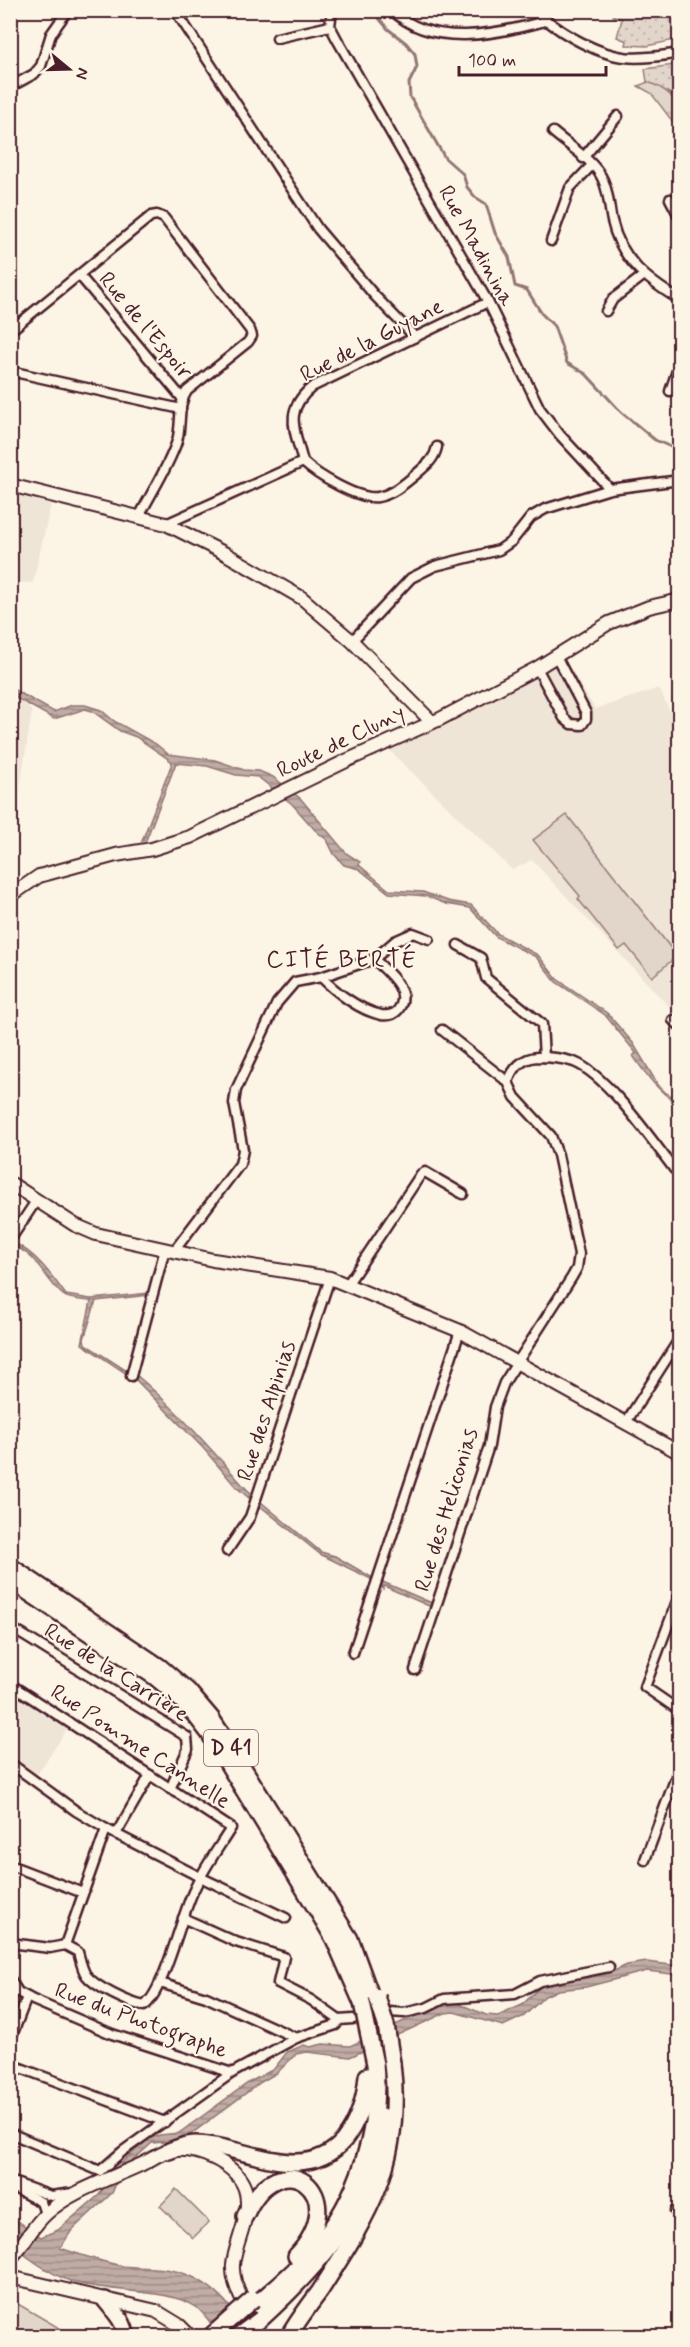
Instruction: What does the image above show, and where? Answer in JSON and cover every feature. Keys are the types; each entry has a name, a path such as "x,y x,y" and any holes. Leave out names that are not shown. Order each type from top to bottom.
{"highway":[{"name":"D 41","path":"10,1566 159,1667 188,1691 211,1718 350,1939 364,2004"},
{"name":"D 41","path":"10,1580 155,1677 176,1693 197,1716 309,1895 364,2004 380,2026 380,2064 375,2100 369,2136 357,2180 329,2231 307,2259 250,2301"},
{"name":"D 41","path":"238,2337 255,2332 317,2264 334,2243 356,2208 368,2181 381,2135 386,2103 380,2064"},
{"path":"169,2151 184,2145 203,2144 260,2158 293,2162 327,2154 343,2141 359,2114 366,2086 380,2064"},
{"path":"289,2337 361,2228 385,2169 393,2123 394,2092 380,2064"},
{"path":"213,2337 295,2258 309,2241 316,2227 317,2198 308,2184 298,2179 281,2177 264,2186 256,2194 245,2216"},
{"path":"105,2300 121,2320 126,2337"}],"main road":[{"path":"10,485 166,524 226,554 302,598 352,641 432,722"},
{"name":"Route de Cluny","path":"10,897 39,876 116,855 152,849 190,837 432,722 537,668 624,616 680,600"},
{"path":"10,1183 75,1225 96,1234 257,1268 330,1278 459,1331 680,1453"},
{"path":"28,2282 17,2274 14,2268 14,2256 45,2214 82,2191 169,2151 203,2154 226,2164 236,2173 246,2192 245,2216 233,2266 250,2301"},
{"path":"10,2277 156,2311 178,2325 190,2337"}],"street":[{"path":"10,87 34,74 41,66 51,34 68,10"},
{"path":"175,10 318,229 375,296 415,337"},
{"path":"277,38 330,26 332,10"},
{"path":"392,10 401,20 418,28 447,36 506,31 545,21"},
{"path":"536,10 545,21 599,52 618,58 652,57 680,52"},
{"name":"Rue Madinina","path":"330,26 488,302 540,409 560,435 610,489"},
{"path":"583,158 618,116"},
{"path":"553,132 592,165 603,179 613,224 632,265 643,276 680,300"},
{"path":"551,241 570,188 592,165"},
{"path":"670,199 680,218"},
{"path":"10,332 151,216 158,215 164,218 250,330 252,336 248,342 187,391 182,398 181,427 177,443 139,517"},
{"name":"Rue de l'Espoir","path":"80,276 182,398"},
{"path":"606,311 613,299 643,276"},
{"name":"Rue de la Guyane","path":"303,462 294,428 293,411 299,399 312,387 488,302"},
{"path":"670,391 680,362"},
{"path":"10,370 181,409"},
{"path":"166,524 303,462 313,471 350,491 376,497 398,490 434,458 436,447"},
{"path":"352,641 411,578 435,566 499,550 512,541 531,518 545,508 610,489 680,480"},
{"path":"537,668 564,718 571,724 582,725 586,719 585,713 556,656"},
{"path":"130,1376 170,1250 240,1164 243,1150 234,1103 236,1090 277,1003 295,982 374,959 395,941 413,933 429,939"},
{"path":"458,945 481,958 486,978 542,1023 544,1057"},
{"path":"321,976 361,1007 383,1015 391,1015 401,1005 403,998 401,990 374,959"},
{"name":"Rue des Heliconias","path":"415,1670 489,1446 495,1407 504,1383 577,1268 579,1254 558,1155 551,1136 515,1097 508,1082 442,1030"},
{"path":"508,1082 510,1075 523,1060 544,1057 560,1058 576,1063 603,1081 674,1169"},
{"path":"347,1285 421,1174 425,1172 463,1194"},
{"path":"10,1240 36,1201"},
{"name":"Rue des Alpinias","path":"226,1551 250,1517 330,1278"},
{"path":"353,1653 459,1331"},
{"path":"625,1424 680,1338"},
{"path":"680,1593 645,1687 680,1711"},
{"name":"Rue de la Carrière","path":"10,1627 188,1737 188,1749 170,1789"},
{"name":"Rue Pomme Cannelle","path":"10,1684 231,1828 200,1877"},
{"path":"10,1763 106,1829 200,1877 286,1917"},
{"path":"645,1860 680,1766"},
{"path":"116,1834 150,1775"},
{"path":"65,1945 106,1829"},
{"path":"10,1865 83,1893"},
{"path":"10,1943 50,1948 65,1945 78,1952 85,1974 120,1997 136,2005 144,2006 150,2002 160,1983 200,1877"},
{"path":"183,1918 236,1942 284,1957 278,1983 311,2000 339,2020"},
{"path":"389,2012 404,2013 426,2008 444,1999 514,1994 540,1981 609,1967"},
{"name":"Rue du Photographe","path":"10,1979 18,1992 27,1997 112,2034 232,2073"},
{"path":"160,1983 206,1997 296,2038"},
{"path":"10,2041 27,1997"},
{"path":"10,2133 100,2171 132,2144 232,2073 296,2038 336,2025 339,2020 364,2004"},
{"path":"10,2064 165,2122"},
{"path":"10,2183 51,2196 82,2191"},
{"path":"10,2183 41,2202 45,2214"}],"shaded area":[{"path":"11,490 52,500 33,583 11,582"},
{"path":"565,660 595,709 659,688 679,731 679,1004 673,1011 532,860 512,870 390,751"},
{"path":"11,688 54,712 72,705 85,705 101,710 114,721 156,744 168,754 215,760 244,770 259,771 273,777 301,799 346,853 360,862 359,865 389,890 423,892 448,901 471,905 498,934 538,955 557,979 607,1013 633,1043 658,1085 666,1093 679,1100 679,1104 659,1089 648,1077 633,1056 636,1053 605,1015 556,982 536,957 496,937 470,908 446,904 426,896 389,893 359,869 344,865 334,854 327,840 292,804 258,777 236,775 207,766 176,763 146,840 142,841 171,761 136,737 120,731 92,711 85,709 54,719 11,695"},
{"path":"11,693 18,695 32,712 11,843"},
{"path":"14,1243 36,1259 66,1295 91,1299 149,1293 149,1295 96,1301 84,1339 85,1344 127,1371 127,1374 82,1344 91,1301 72,1299 63,1295 28,1254 12,1246"},
{"path":"135,1374 197,1434 251,1493 249,1498 134,1378"},
{"path":"261,1502 321,1552 335,1556 371,1577 432,1603 431,1607 384,1586 383,1589 379,1583 320,1554 260,1506"},
{"path":"11,1690 68,1728 37,1775 11,1758"},
{"path":"647,1962 679,1966 679,1975 647,1971 586,1987 558,1990 545,1996 524,2016 503,2026 454,2012 445,2013 350,2057 307,2052 296,2054 277,2073 261,2082 187,2137 176,2141 152,2143 122,2170 112,2193 72,2230 60,2248 128,2267 165,2269 192,2277 204,2283 225,2301 248,2336 219,2336 203,2313 184,2301 153,2294 84,2285 62,2278 31,2260 11,2244 10,2213 41,2237 58,2230 99,2195 117,2167 148,2139 179,2133 248,2083 274,2069 287,2052 304,2045 310,2047 323,2044 350,2046 443,2003 455,2002 486,2015 498,2016 522,2005 544,1983 587,1978 610,1973 627,1965"}],"green space":[{"path":"615,10 679,11 679,39 647,46 626,45 627,41 617,37 622,19 613,16"},
{"path":"674,65 679,90 679,107 669,93 647,82 645,69"},
{"path":"648,82 665,90 674,100 677,105 679,130 651,93 638,86"},
{"path":"567,815 677,956 652,977 626,945 619,950 578,899 580,896 533,840"},
{"path":"176,2189 209,2222 193,2238 160,2206"},
{"path":"11,2300 66,2332 64,2336 11,2336"}],"waterway":[{"path":"376,10 378,17 388,29 406,43 415,54 417,67 409,83 410,97 445,158 463,174 467,187 475,197 486,204 495,233 509,257 515,286 527,290 542,314 554,326 567,363 586,374 621,412 655,440 680,451"}],"district":[{"name":"CITÉ BERTÉ","path":"342,960"}]}
